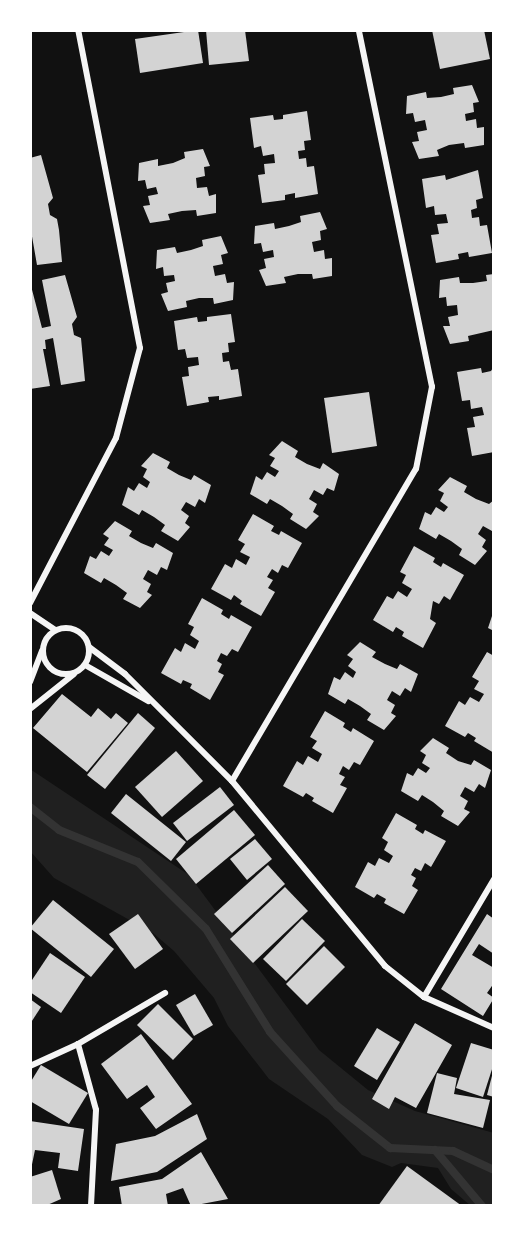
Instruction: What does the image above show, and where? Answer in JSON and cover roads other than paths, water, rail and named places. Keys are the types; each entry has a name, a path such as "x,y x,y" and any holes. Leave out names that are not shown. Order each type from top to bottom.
{"street":[{"path":"30,603 116,438 140,348 78,30"},
{"path":"232,781 416,469 432,387 359,30"},
{"path":"30,613 56,630 76,631 89,647 125,674 151,703 232,781 386,966 424,998 494,1028"},
{"path":"30,682 42,650 56,630"},
{"path":"30,709 85,665 89,647"},
{"path":"42,650 49,668 66,675 76,673"},
{"path":"85,665 151,703"},
{"path":"424,998 494,879"},
{"path":"30,1066 78,1044 165,993"},
{"path":"78,1044 96,1110 91,1206"}],"waterway":[{"path":"30,807 59,830 138,862 206,929 270,1032 337,1106 390,1148 453,1151 494,1170"},
{"path":"435,1150 482,1206"}]}
